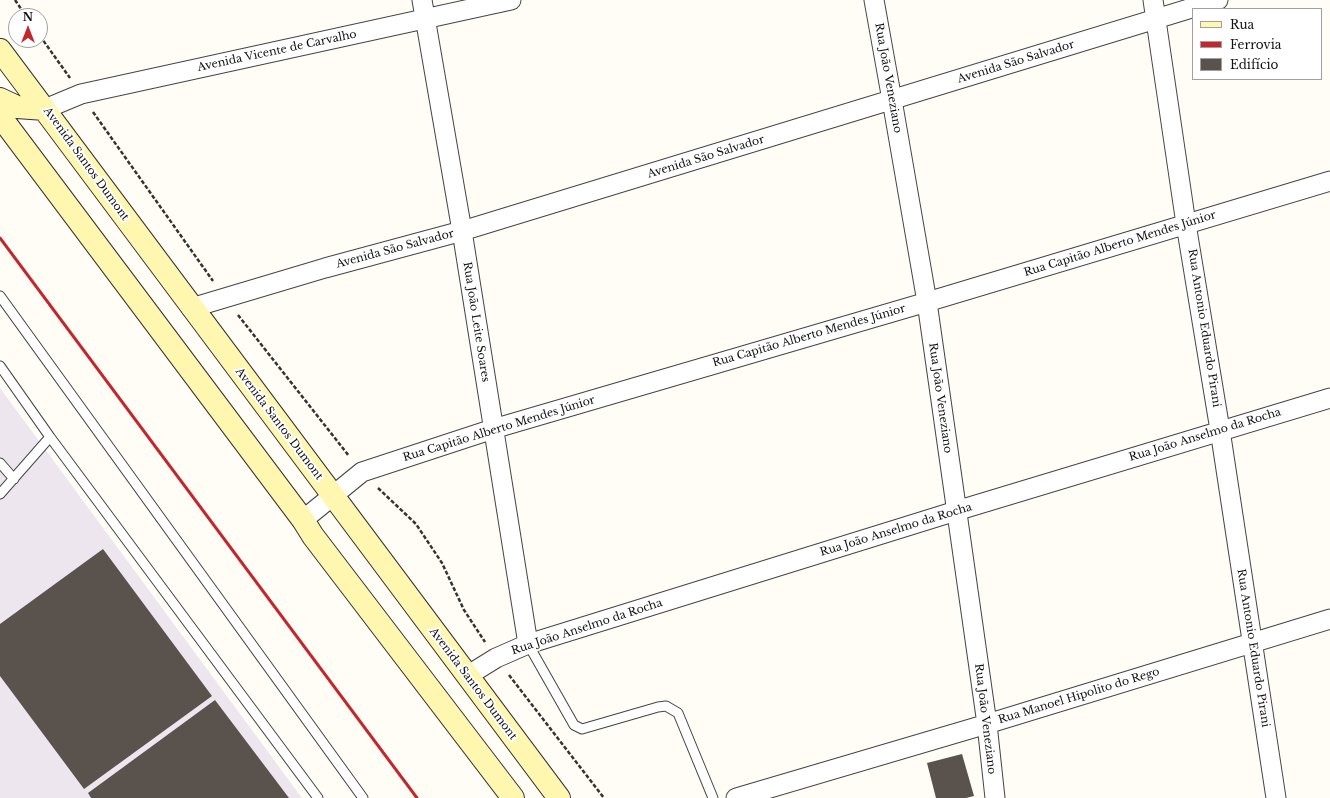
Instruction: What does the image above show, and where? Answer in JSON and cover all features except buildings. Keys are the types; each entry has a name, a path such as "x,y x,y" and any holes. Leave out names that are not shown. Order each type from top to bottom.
{"main road":[{"name":"Avenida Santos Dumont","path":"0,50 558,798"},
{"path":"0,99 17,107 45,109"},
{"path":"0,116 318,542 513,798"}],"street":[{"name":"Rua João Leite Soares","path":"422,0 462,231 528,644"},
{"name":"Avenida Vicente de Carvalho","path":"45,109 81,94 511,0"},
{"name":"Rua João Veneziano","path":"874,0 927,302 987,724 995,798"},
{"name":"Rua Antonio Eduardo Pirani","path":"1153,0 1186,224 1220,430 1276,798"},
{"name":"Avenida São Salvador","path":"1192,8 1218,0"},
{"name":"Avenida São Salvador","path":"191,308 325,268 462,231 1192,8"},
{"name":"Rua Capitão Alberto Mendes Júnior","path":"303,520 362,472 493,428 927,302 1330,181"},
{"name":"Rua João Anselmo da Rocha","path":"467,676 496,658 528,644 1220,430 1330,398"},
{"name":"Rua Manoel Hipolito do Rego","path":"736,798 987,724 1330,619"}],"lane":[{"path":"0,296 363,798"},
{"path":"0,366 50,437 318,798"},
{"path":"0,494 50,437"},
{"path":"0,463 14,479"},
{"path":"528,644 574,725 582,729 658,707 666,706 678,713 713,798"}],"path":[{"path":"48,47 224,297 362,472 416,524 442,564 464,610 496,658 604,798"}],"shaded area":[{"path":"0,388 302,798 0,798"}],"railway":[{"path":"0,238 417,798"}]}
